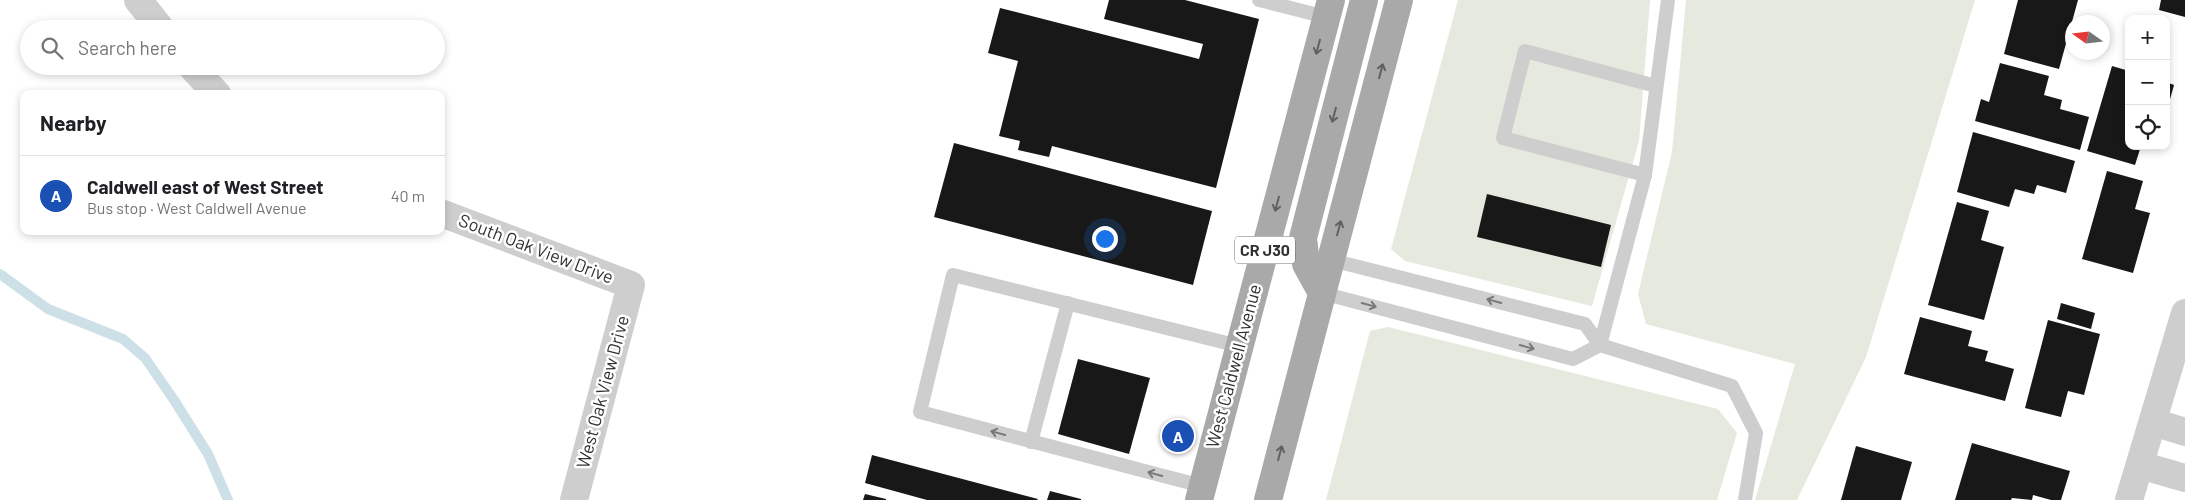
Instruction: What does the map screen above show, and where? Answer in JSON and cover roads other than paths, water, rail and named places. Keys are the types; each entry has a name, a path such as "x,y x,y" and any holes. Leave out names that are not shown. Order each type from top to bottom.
{"main road":[{"path":"1322,293 1306,264 1303,238 1364,0"},
{"path":"1268,500 1399,0"},
{"name":"West Caldwell Avenue","path":"1200,493 1329,8"}],"street":[{"path":"138,0 154,20"},
{"path":"199,75 213,90"},
{"name":"South Oak View Drive","path":"445,215 631,285"},
{"name":"West Oak View Drive","path":"574,500 631,285"},
{"path":"2129,500 2185,313"},
{"path":"2153,422 2185,432"},
{"path":"2140,465 2185,478"}],"lane":[{"path":"1260,0 1329,8"},
{"path":"1322,293 1573,359 1600,345 1645,175 1668,0"},
{"path":"1645,175 1503,138 1525,51 1656,86"},
{"path":"1331,260 1584,324 1600,345 1732,386 1756,434 1745,500"},
{"path":"1200,493 1031,442 920,412 953,275 1239,346"},
{"path":"1031,442 1068,303"}],"waterway":[{"path":"0,274 48,309 123,339 145,358 208,454 228,500"}],"place":[{"name":"Caldwell east of West Street","path":"1178,436"}]}
